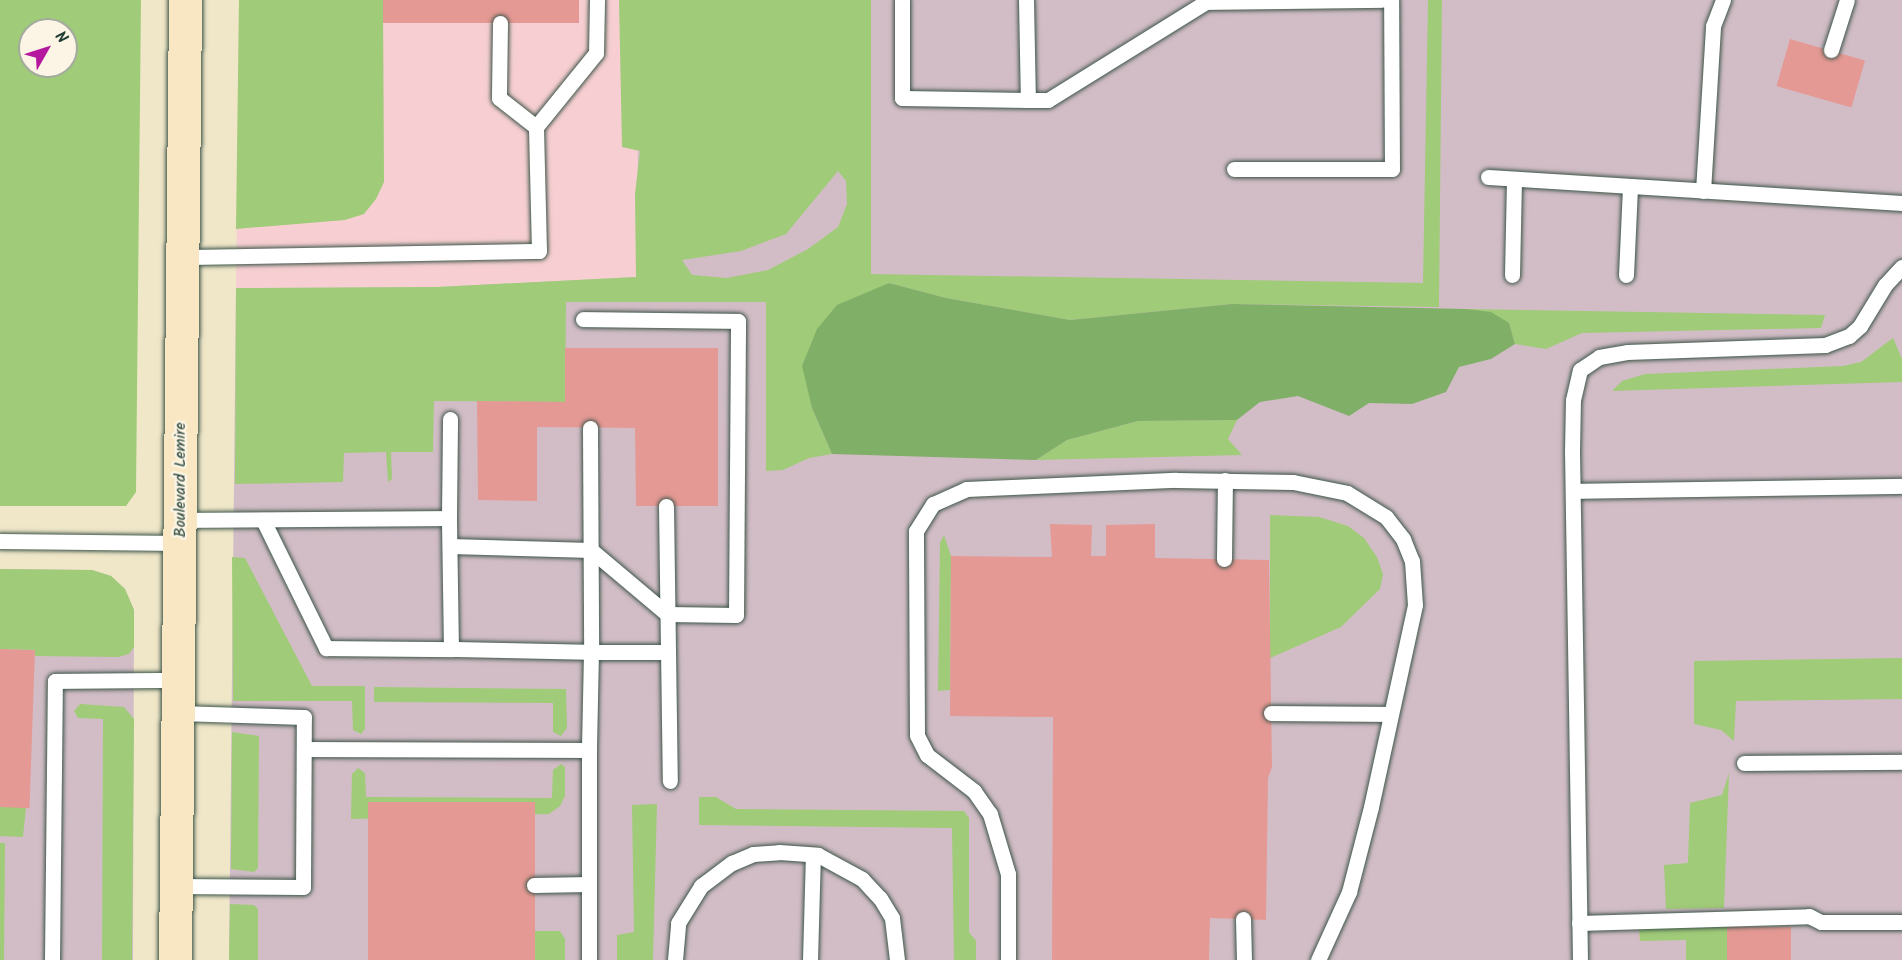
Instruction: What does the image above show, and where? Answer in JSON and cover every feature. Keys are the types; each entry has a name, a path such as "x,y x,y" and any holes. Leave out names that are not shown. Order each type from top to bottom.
{"main road":[{"name":"Boulevard Lemire","path":"175,960 185,0"}],"lane":[{"path":"183,257 539,251 537,127 596,53 597,0"},
{"path":"902,0 902,98 1028,100 1048,100 1206,2 1381,0"},
{"path":"1026,0 1028,100"},
{"path":"1234,169 1392,169 1391,0"},
{"path":"1703,190 1713,26 1723,0"},
{"path":"1831,50 1847,0"},
{"path":"500,23 499,98 537,127"},
{"path":"1488,177 1902,203"},
{"path":"1512,275 1514,179"},
{"path":"1626,275 1630,186"},
{"path":"1580,960 1573,400 1580,370 1589,361 1627,352 1826,345 1849,336 1860,326 1885,285 1902,267"},
{"path":"450,546 591,550 667,614 736,615 738,321 583,320"},
{"path":"450,419 451,649"},
{"path":"590,428 590,960"},
{"path":"1224,560 1225,480"},
{"path":"1008,960 1008,874 990,814 974,791 927,755 917,735 914,551 923,515 950,494 966,489 1225,480 1293,482 1347,493 1386,517 1403,539 1412,561 1416,589 1391,714 1349,891 1318,960"},
{"path":"1573,491 1902,486"},
{"path":"666,506 670,781"},
{"path":"0,541 181,531 263,520 449,518"},
{"path":"263,520 326,648 668,652"},
{"path":"52,960 54,681 179,680"},
{"path":"176,886 303,887 304,717 179,713"},
{"path":"1271,713 1391,714"},
{"path":"304,749 589,750"},
{"path":"1744,763 1902,762"},
{"path":"675,960 678,923 696,893 716,873 753,854 813,855 845,868 880,898 892,918 897,960"},
{"path":"810,960 813,855"},
{"path":"534,885 589,884"},
{"path":"1579,924 1757,923 1809,916 1821,922 1902,922"},
{"path":"1243,919 1244,960"}],"shaded area":[{"path":"239,0 640,0 636,277 437,287 236,288"},
{"path":"640,0 1902,0 1902,960 229,960 236,288 437,287 636,277"},
{"path":"0,569 92,570 111,576 125,589 134,610 133,960 0,960"}],"green space":[{"path":"0,0 141,0 136,492 126,506 0,506"},
{"path":"239,0 383,0 384,182 376,199 364,214 345,220 236,229"},
{"path":"619,0 871,0 871,274 1423,283 1428,0 1442,0 1439,307 1232,304 1070,320 946,298 889,283 812,408 832,454 809,458 783,470 766,471 766,302 566,302 565,402 434,401 433,452 391,452 392,479 388,482 386,452 344,453 343,482 235,484 236,288 437,287 636,277 635,194 640,151 622,147","holes":["838,171 846,181 847,204 838,227 808,249 768,270 727,278 692,275 682,260 741,251 786,234"]},
{"path":"889,283 946,298 1070,320 1232,304 1466,309 1491,312 1509,323 1515,344 1491,359 1459,367 1446,392 1412,404 1369,403 1349,416 1298,396 1260,402 1237,420 1138,421 1067,440 1036,460 832,454 812,408 802,366 817,329 837,305"},
{"path":"1466,309 1825,315 1821,328 1582,333 1546,349 1515,344 1509,323"},
{"path":"1893,338 1902,359 1902,382 1612,391 1622,381 1645,374 1843,366 1861,362"},
{"path":"1237,420 1228,439 1242,455 1036,460 1067,440 1138,421"},
{"path":"1270,515 1319,517 1348,526 1364,538 1377,557 1383,574 1380,589 1341,627 1270,658"},
{"path":"944,535 951,556 950,690 938,691 940,543"},
{"path":"232,557 245,558 312,686 365,686 365,729 361,734 353,730 352,701 233,701"},
{"path":"0,569 92,570 111,576 125,589 134,610 134,647 129,654 118,657 35,656 35,650 0,649"},
{"path":"1902,658 1902,699 1736,701 1734,741 1721,730 1694,724 1694,661"},
{"path":"374,687 566,689 567,728 561,736 553,732 553,703 374,702"},
{"path":"80,704 124,707 134,719 132,960 102,960 103,719 78,718 74,711"},
{"path":"232,732 259,736 258,868 254,872 231,869"},
{"path":"561,764 565,767 565,796 560,806 549,814 351,819 352,774 358,768 365,773 366,797 552,798 553,770"},
{"path":"1729,773 1724,908 1666,909 1664,865 1688,863 1690,803 1722,795"},
{"path":"699,797 716,797 736,809 964,811 969,818 969,932 976,941 976,960 954,960 952,828 699,825"},
{"path":"657,804 653,960 617,960 617,935 634,932 632,805"},
{"path":"0,807 26,807 23,837 0,836"},
{"path":"0,843 5,843 4,960 0,960"},
{"path":"230,904 254,905 258,909 258,960 229,960"},
{"path":"1727,927 1727,960 1686,960 1686,940 1640,941 1639,929"},
{"path":"534,931 560,931 565,939 565,960 534,960"}],"building":[{"path":"383,0 579,0 579,23 383,23"},
{"path":"1790,39 1865,60 1851,108 1776,86"},
{"path":"565,348 718,348 718,506 636,506 635,428 537,427 537,501 478,500 477,401 565,402"},
{"path":"1050,524 1092,525 1091,556 1106,556 1106,525 1155,524 1155,558 1269,560 1272,767 1268,778 1266,920 1210,918 1209,960 1052,960 1053,717 950,716 951,556 1052,557"},
{"path":"0,649 35,650 29,808 0,807"},
{"path":"368,802 535,802 535,960 368,960"},
{"path":"1727,927 1791,927 1791,960 1727,960"}]}
